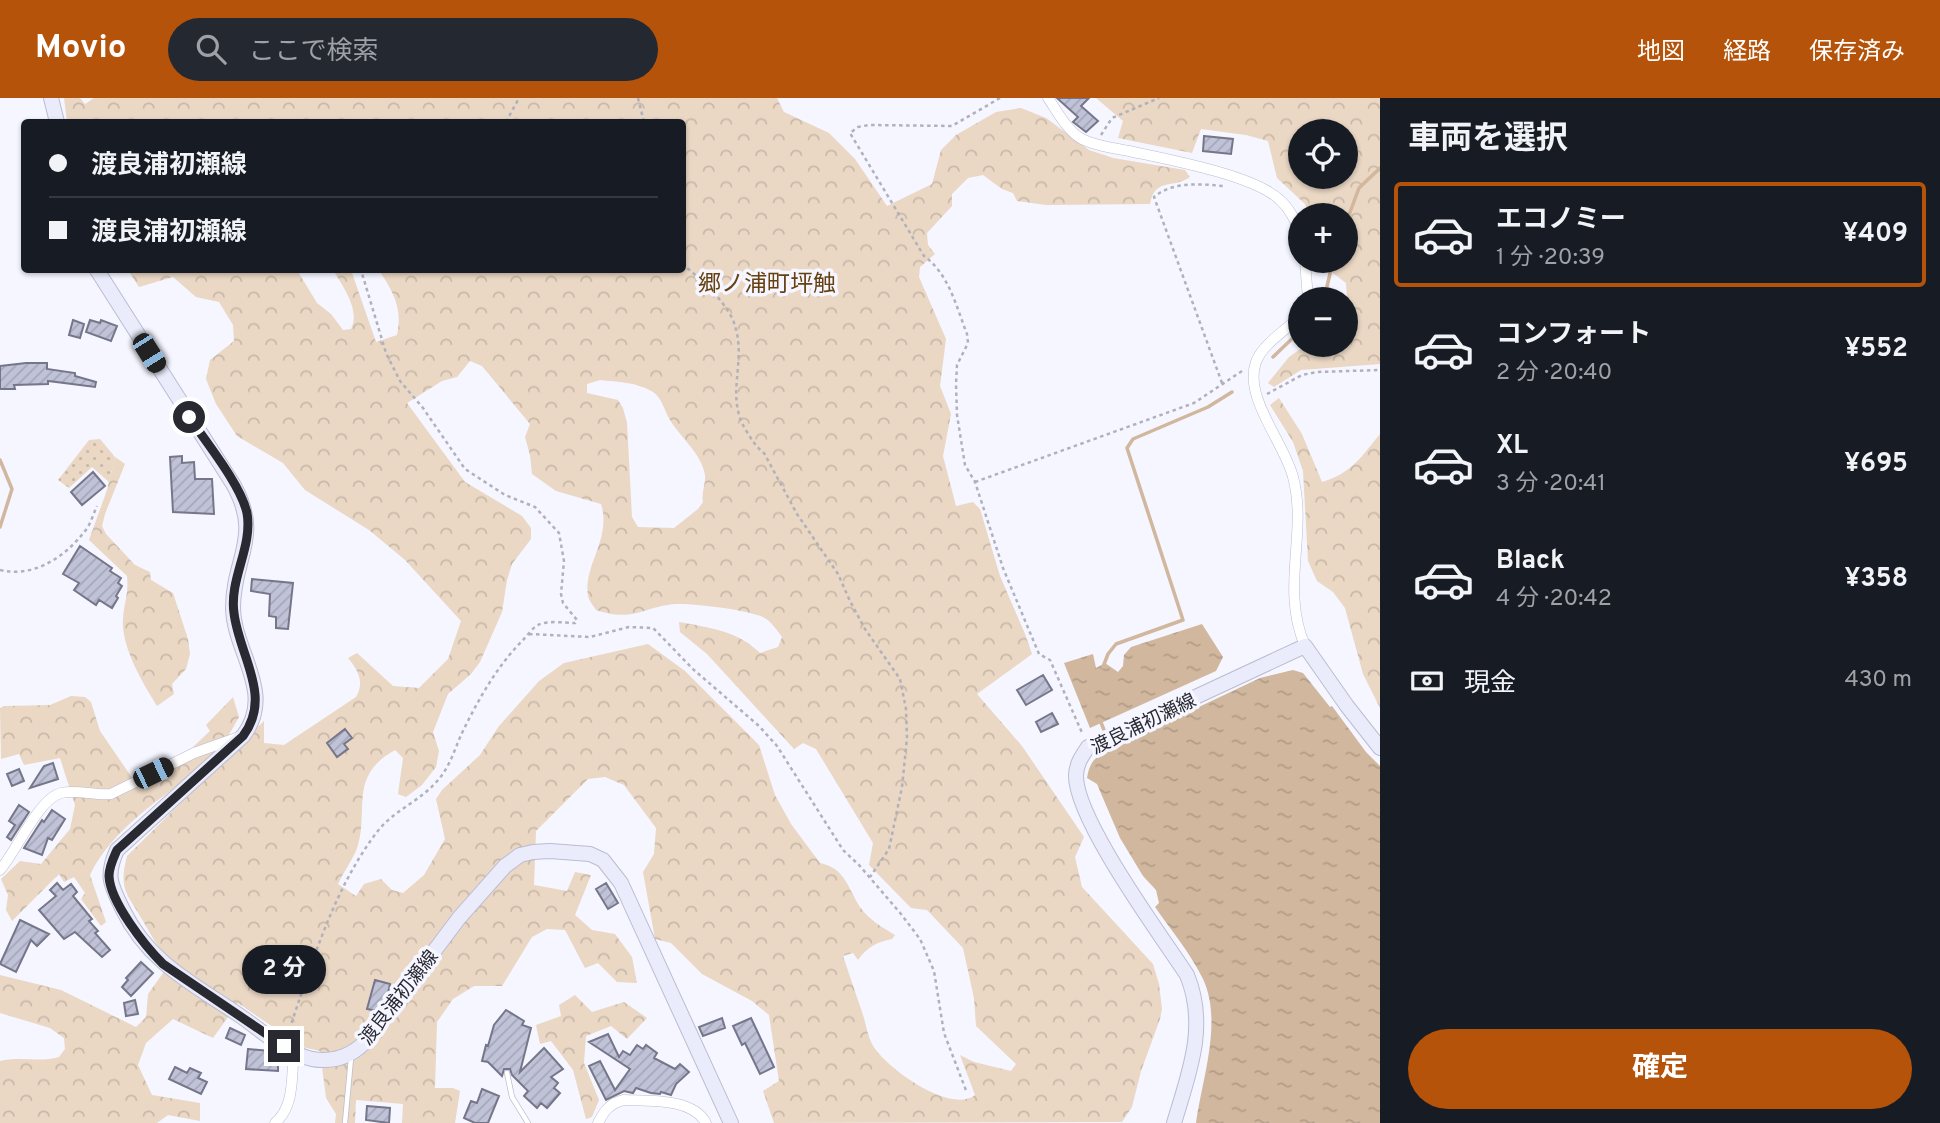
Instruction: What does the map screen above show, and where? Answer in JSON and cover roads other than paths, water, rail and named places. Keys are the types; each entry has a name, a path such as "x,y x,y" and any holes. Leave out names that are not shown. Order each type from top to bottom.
{"main road":[{"path":"51,98 56,119"},
{"name":"渡良浦初瀬線","path":"99,273 243,501 247,515 247,537 234,592 233,611 256,696 256,713 243,736 117,850 109,874 110,884 131,926 148,949 163,964 289,1049 321,1060 351,1055 369,1038 458,918 505,866 520,855 533,852 590,854 603,860 621,883 731,1123"},
{"path":"1305,646 1380,748"},
{"name":"渡良浦初瀬線","path":"1174,1123 1196,1046 1196,1004 1187,975 1114,863 1083,803 1076,778 1077,765 1088,747 1305,646"}],"street":[{"path":"1048,98 1073,133 1081,139 1190,164 1248,183 1279,198 1288,210"},
{"path":"1288,328 1264,351 1256,363 1256,397 1293,474 1298,523 1293,590 1300,634 1305,646"},
{"path":"0,870 12,857 45,803 59,793 111,794 194,753 243,736"},
{"path":"275,1123 285,1113 289,1102 289,1049"},
{"path":"598,1123 607,1108 624,1100 683,1105 702,1115 706,1123"}],"lane":[{"path":"345,1123 351,1055"},
{"path":"507,1073 512,1097 527,1123"}],"water":[{"path":"1202,624 1223,657 1216,671 1090,728 1064,663 1093,654 1096,668 1105,663 1118,672 1123,666 1124,655 1131,647"},
{"path":"1293,670 1303,673 1380,766 1380,1123 1196,1123 1211,1032 1209,996 1193,960 1155,907 1159,903 1156,890 1143,876 1120,838 1097,784 1087,778 1088,773 1093,762 1106,751 1260,678"}],"waterway":[{"path":"1353,203 1359,188 1380,168"},
{"path":"1327,287 1330,273"},
{"path":"1273,357 1288,343"},
{"path":"1103,667 1116,644 1183,620 1127,448 1133,439 1208,407 1232,392"},
{"path":"0,460 12,489 0,527"},
{"path":"1100,720 1104,730"}],"district":[{"name":"郷ノ浦町坪触","path":"767,283"}]}
